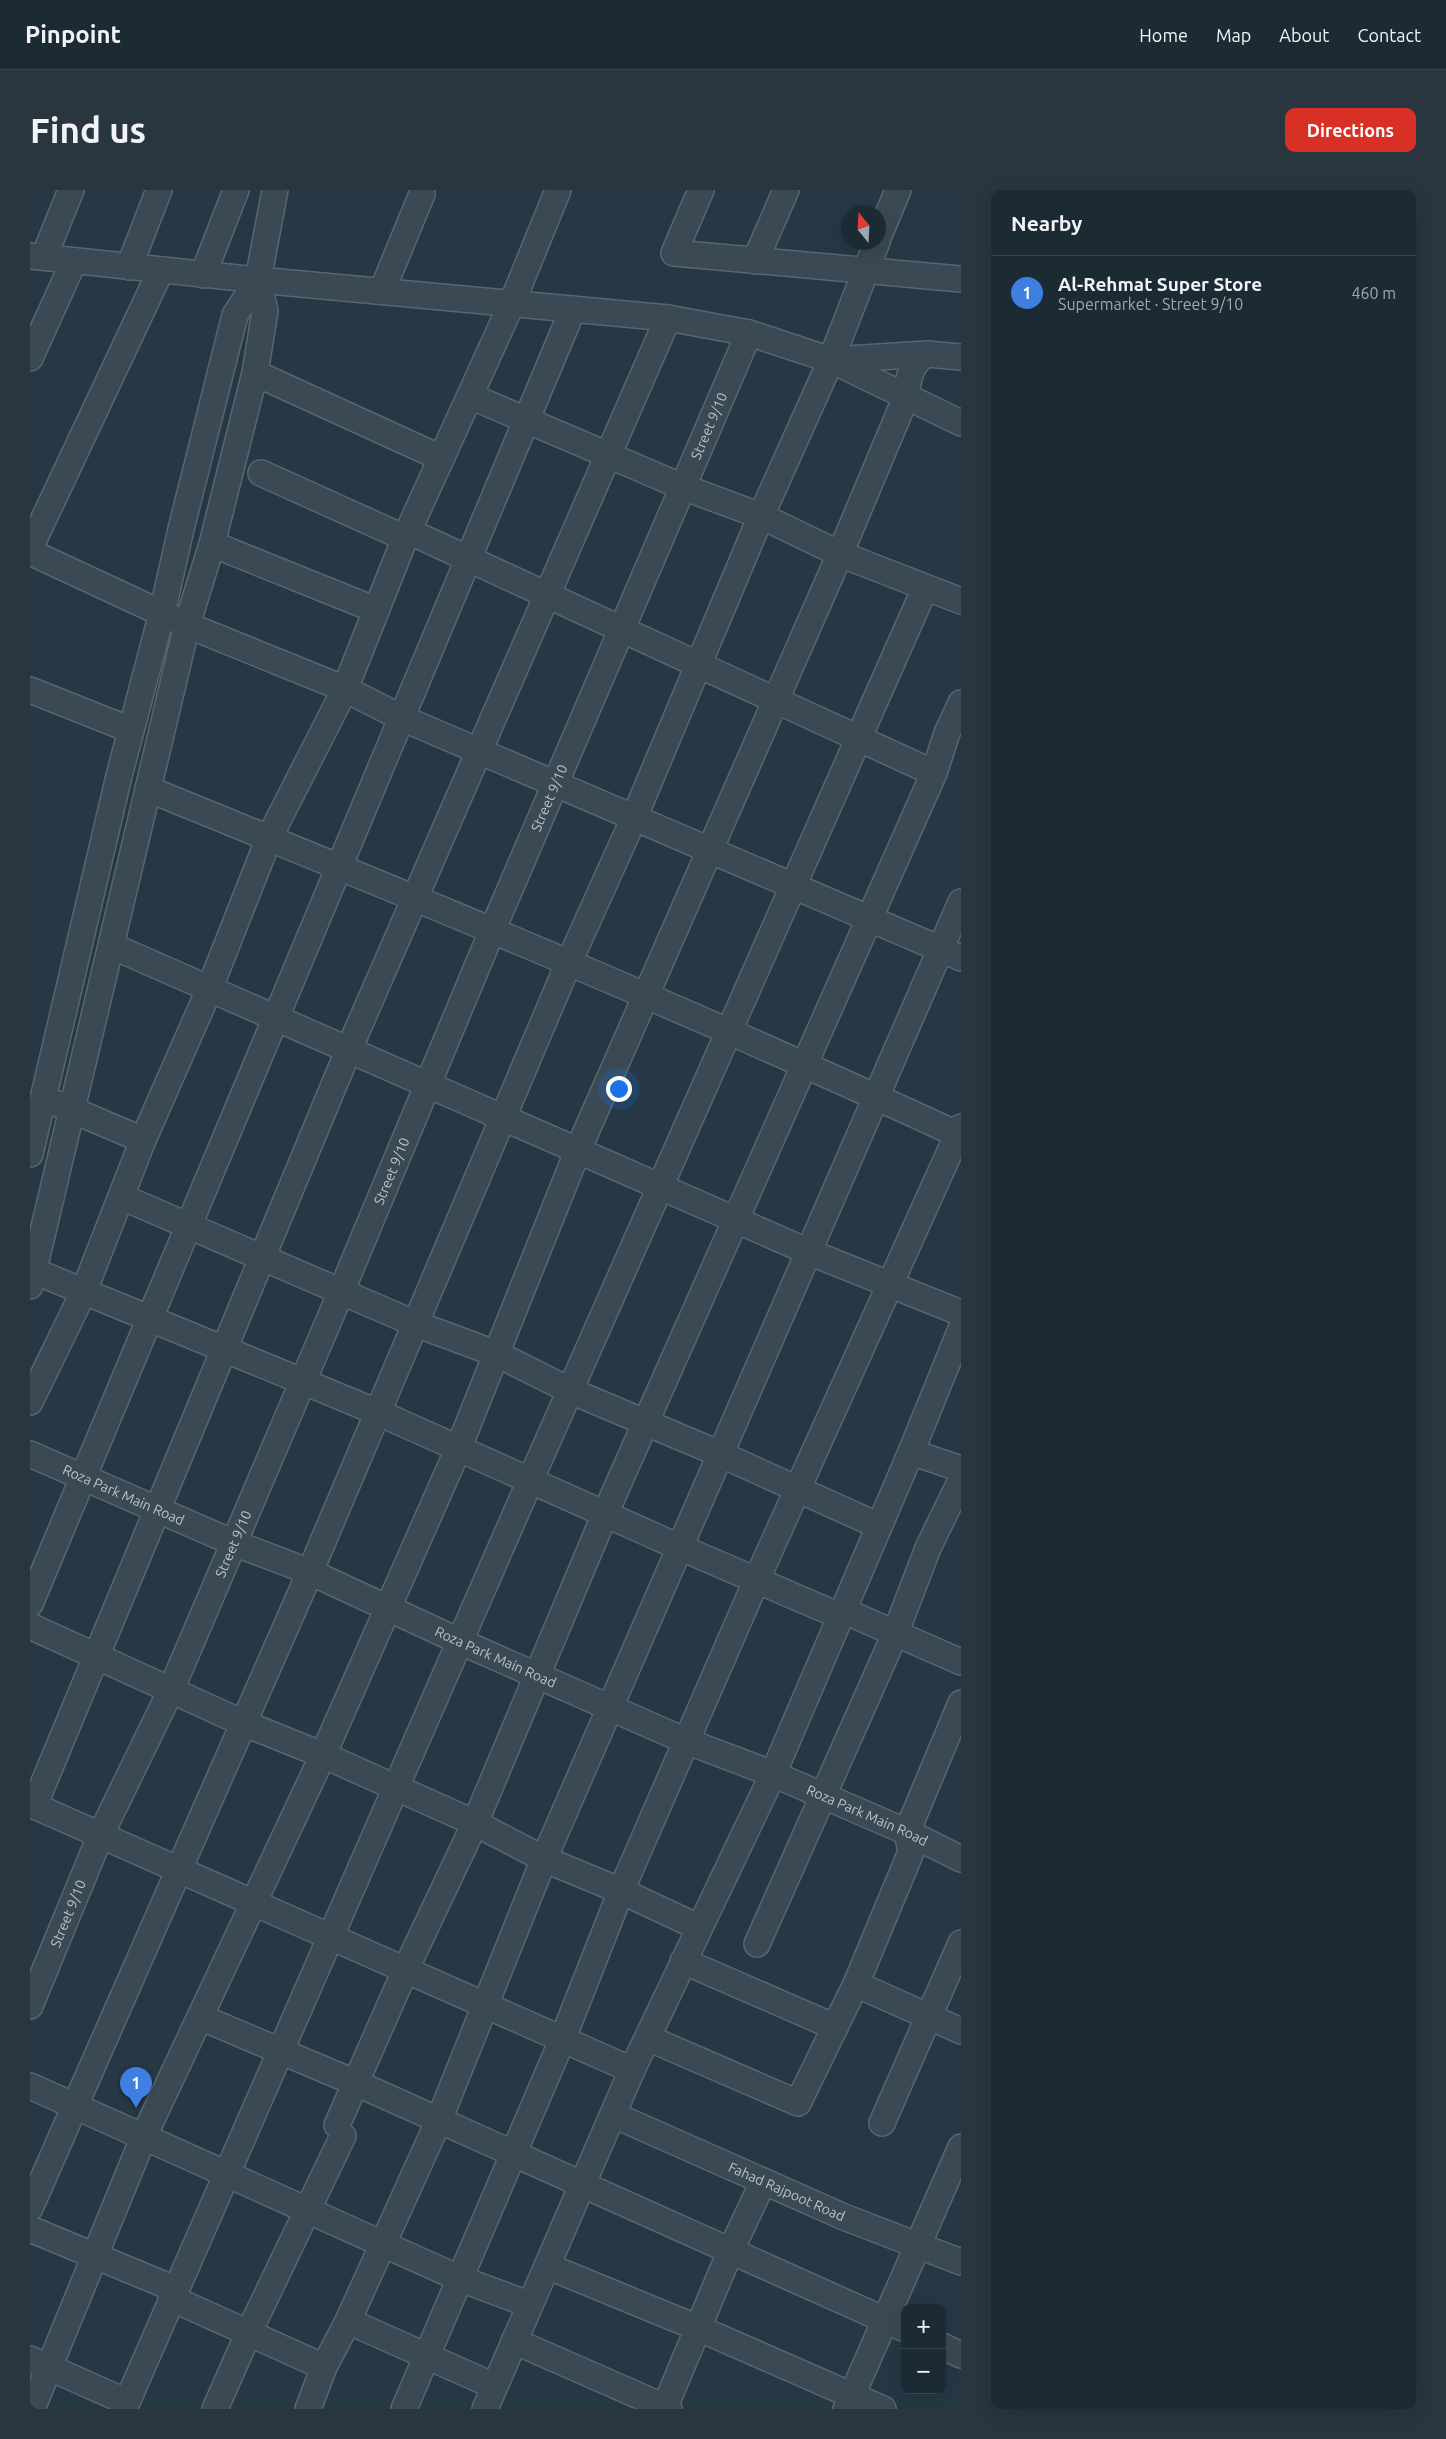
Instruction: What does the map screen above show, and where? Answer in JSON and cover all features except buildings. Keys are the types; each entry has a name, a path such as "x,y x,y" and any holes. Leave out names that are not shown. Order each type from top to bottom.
{"street":[{"path":"71,190 37,257 203,275 668,318 749,333 831,360 961,423"},
{"path":"129,267 159,190"},
{"path":"203,275 236,190"},
{"path":"275,190 258,280 264,311 255,373 212,544 187,625 32,1279 84,1291 459,1447 530,1481 679,1547 961,1662"},
{"path":"30,1402 84,1291 143,1140 208,990 269,838 345,689 406,534 512,303 558,190"},
{"path":"701,190 674,253 961,279"},
{"path":"755,261 786,190"},
{"path":"886,219 898,190"},
{"path":"382,291 422,194"},
{"path":"30,2208 310,1572 505,1117 569,962 634,818 700,665 761,516 831,360 874,250"},
{"path":"30,358 74,260"},
{"path":"162,270 30,550 187,625 345,689 402,718 951,954"},
{"path":"30,1154 36,1095 162,613 180,530 235,314 258,280"},
{"path":"30,1604 573,309"},
{"path":"632,2070 32,1805 97,1656 349,1049 668,318"},
{"name":"Street 9/10","path":"30,2006 101,1834 171,1690 342,1292 492,931 557,785 749,333"},
{"path":"831,360 927,354 961,357"},
{"path":"32,2409 40,2363 95,2256 144,2136 323,1755 459,1447 578,1150 840,554 906,397 907,383 912,368 920,358 927,354"},
{"path":"255,373 441,458"},
{"path":"470,396 684,487 761,516 840,554 961,601"},
{"path":"261,473 468,558 934,773"},
{"path":"212,544 376,610"},
{"path":"40,2363 125,2406 530,1481 572,1391 926,588"},
{"path":"30,690 131,730"},
{"path":"215,2409 249,2334 310,2210 356,2083 405,1971 475,1824 605,1514 934,773 954,736 961,703"},
{"path":"148,789 415,897 492,931 646,994 960,1133 757,1579 686,1741 621,1891 563,2038 404,2409"},
{"path":"308,2409 324,2367 384,2244 438,2120 544,1859 876,1097 951,954 961,902"},
{"path":"112,946 208,990 505,1117 809,1252 961,1313"},
{"path":"36,1095 143,1140"},
{"path":"122,1197 416,1324 497,1354 572,1391 720,1454 879,1526"},
{"path":"485,2409 528,2304 583,2186 632,2070 698,1927 773,1774 911,1452 961,1329"},
{"path":"911,1452 961,1469"},
{"name":"Roza Park Main Road","path":"30,1454 234,1543 310,1572 388,1606 461,1642 686,1741 773,1774 907,1832 961,1859"},
{"path":"757,1944 894,1634 928,1548 961,1480"},
{"path":"30,1626 243,1723 323,1755 475,1824 544,1859 621,1891 698,1927"},
{"path":"648,2038 798,2104 856,1984 910,1852 907,1832 961,1703"},
{"path":"882,2123 961,1942"},
{"path":"683,1961 835,2027"},
{"path":"856,1984 961,2031"},
{"path":"200,2016 356,2083 895,2325"},
{"path":"30,2086 461,2278 528,2304"},
{"name":"Fahad Rajpoot Road","path":"614,2116 844,2217 961,2262"},
{"path":"849,2402 895,2325 919,2245 961,2147"},
{"path":"514,2341 666,2408 730,2252 763,2182"},
{"path":"30,2229 95,2256 249,2334 324,2367"},
{"path":"547,2266 698,2328 849,2402 883,2409"},
{"path":"348,2321 494,2386"},
{"path":"946,2348 961,2355"}],"place":[{"name":"Al-Rehmat Super Store","path":"136,2108"}]}
